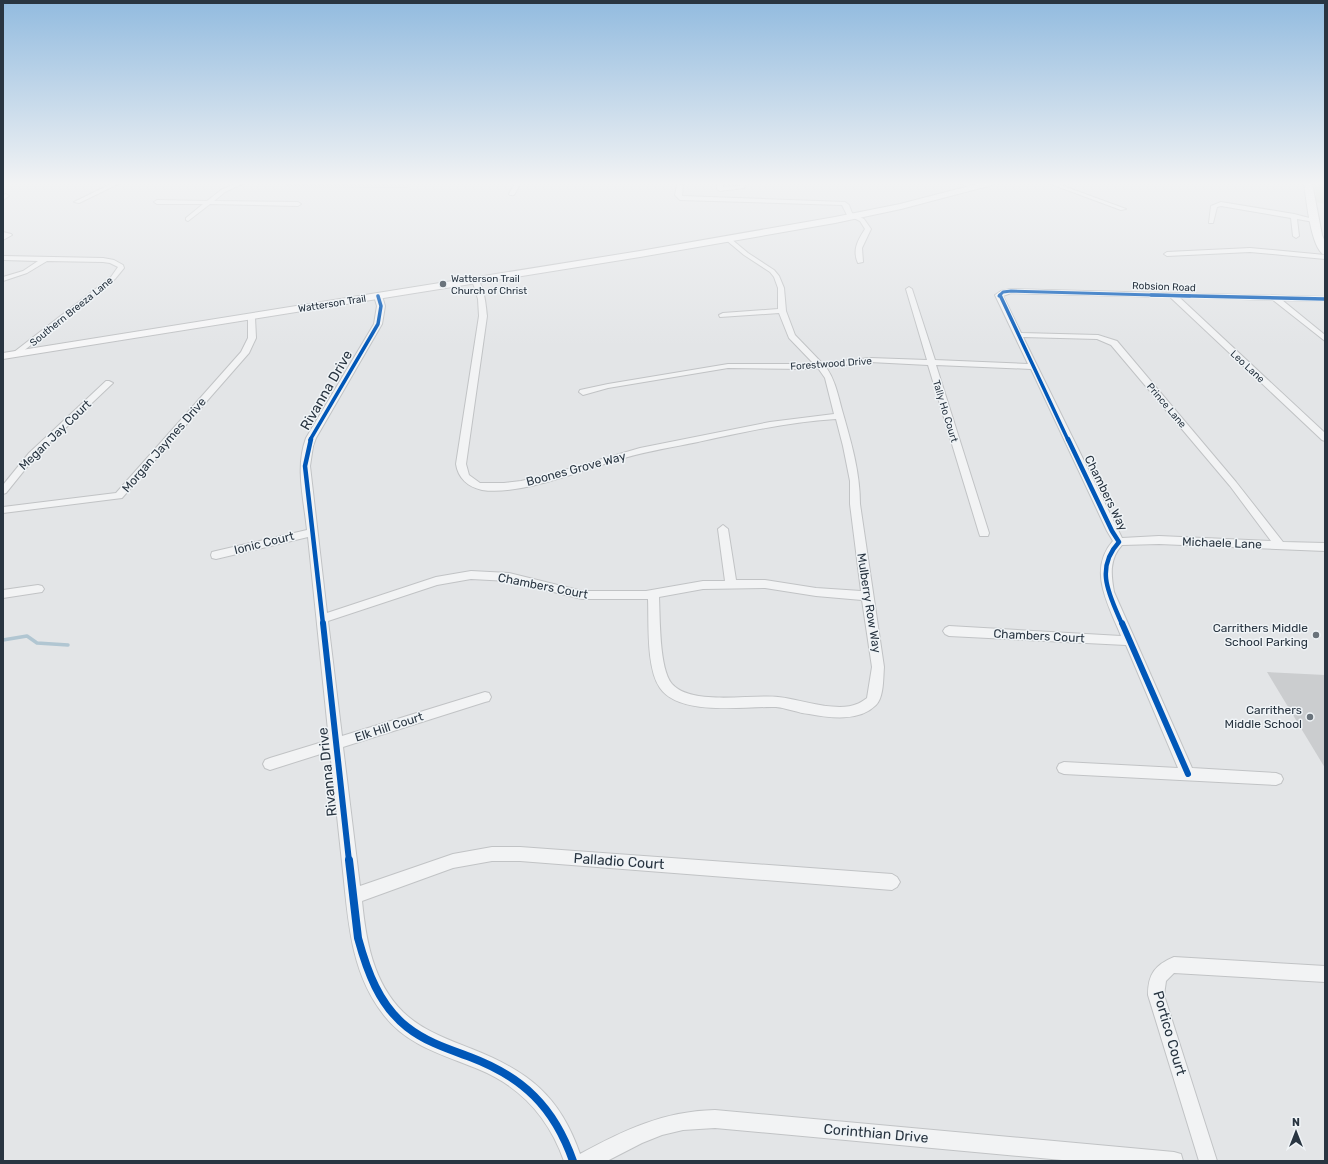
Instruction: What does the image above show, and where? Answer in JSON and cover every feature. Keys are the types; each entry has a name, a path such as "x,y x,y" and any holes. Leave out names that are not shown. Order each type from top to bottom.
{"main road":[{"name":"Watterson Trail","path":"3,356 738,237"},
{"path":"1318,237 1325,252"}],"street":[{"path":"860,262 858,256 859,244 863,237"},
{"name":"Mulberry Row Way","path":"653,593 657,663 665,685 675,695 695,701 746,703 778,702 809,709 837,712 858,710 872,700 875,694 878,667 855,504 855,481 848,446 828,378 821,366 792,336 782,311 780,288 777,277 772,271 746,254 728,239"},
{"path":"1167,254 1250,250 1325,257"},
{"name":"Southern Breeza Lane","path":"3,258 103,260 112,261 121,266 113,278 17,354"},
{"path":"3,280 11,281 47,258"},
{"name":"Boones Grove Way","path":"475,280 482,299 483,316 461,464 463,475 474,484 487,487 517,485 564,474 620,456 784,422 840,416"},
{"name":"Tally Ho Court","path":"908,289 984,534"},
{"name":"Robsion Road","path":"1004,292 1325,299"},
{"name":"Chambers Way","path":"1004,292 1000,294 999,297 1112,531 1120,542 1111,550 1106,564 1105,576 1108,592 1188,774"},
{"name":"Leo Lane","path":"1172,295 1325,438"},
{"name":"Rivanna Drive","path":"378,296 381,306 380,316 374,333 323,417 308,446 305,466 358,938 365,964 376,989 397,1018 417,1034 440,1047 496,1068 520,1081 542,1101 560,1126 573,1161"},
{"path":"1275,298 1325,339"},
{"path":"723,315 782,311"},
{"name":"Morgan Jaymes Drive","path":"3,510 119,496 245,353 252,338 251,317"},
{"name":"Prince Lane","path":"1018,335 1098,337 1114,343 1233,484 1280,545"},
{"name":"Forestwood Drive","path":"583,392 616,384 722,366 740,365 807,367 870,360 1034,367"},
{"name":"Megan Jay Court","path":"3,491 22,466 109,382"},
{"path":"723,529 731,585"},
{"name":"Ionic Court","path":"216,555 312,532"},
{"name":"Michaele Lane","path":"1120,542 1159,540 1325,547"},
{"name":"Chambers Court","path":"322,619 436,581 471,575 509,578 582,595 615,596 653,593 703,585 765,584 816,592 867,596"},
{"path":"3,594 38,589"},
{"name":"Chambers Court","path":"949,631 1130,641"},
{"name":"Elk Hill Court","path":"270,764 485,697"},
{"path":"1064,768 1276,780"},
{"name":"Palladio Court","path":"353,896 453,861 492,854 520,854 892,882"},
{"name":"Portico Court","path":"1208,1161 1156,994 1156,983 1160,974 1166,968 1174,965 1325,974"},
{"name":"Corinthian Drive","path":"587,1161 642,1133 673,1123 705,1118 1174,1161"}],"building":[{"name":"Carrithers Middle School","path":"1267,672 1325,675 1325,768"}],"waterway":[{"path":"3,640 27,636 37,643 68,645"}],"cycle path":[{"path":"1188,774 1108,592 1106,565 1110,553 1119,542 1112,531 999,295 1003,292 1011,291 1325,299"},
{"path":"378,296 381,306 378,324 311,438 308,446 305,466 358,938 372,980 382,999 396,1017 418,1035 443,1047 496,1068 523,1085 545,1106 554,1119 568,1146 573,1161"}],"place":[{"name":"Watterson Trail Church of Christ","path":"443,284"},
{"name":"Carrithers Middle School Parking","path":"1316,635"},
{"name":"Carrithers Middle School","path":"1310,717"}]}
